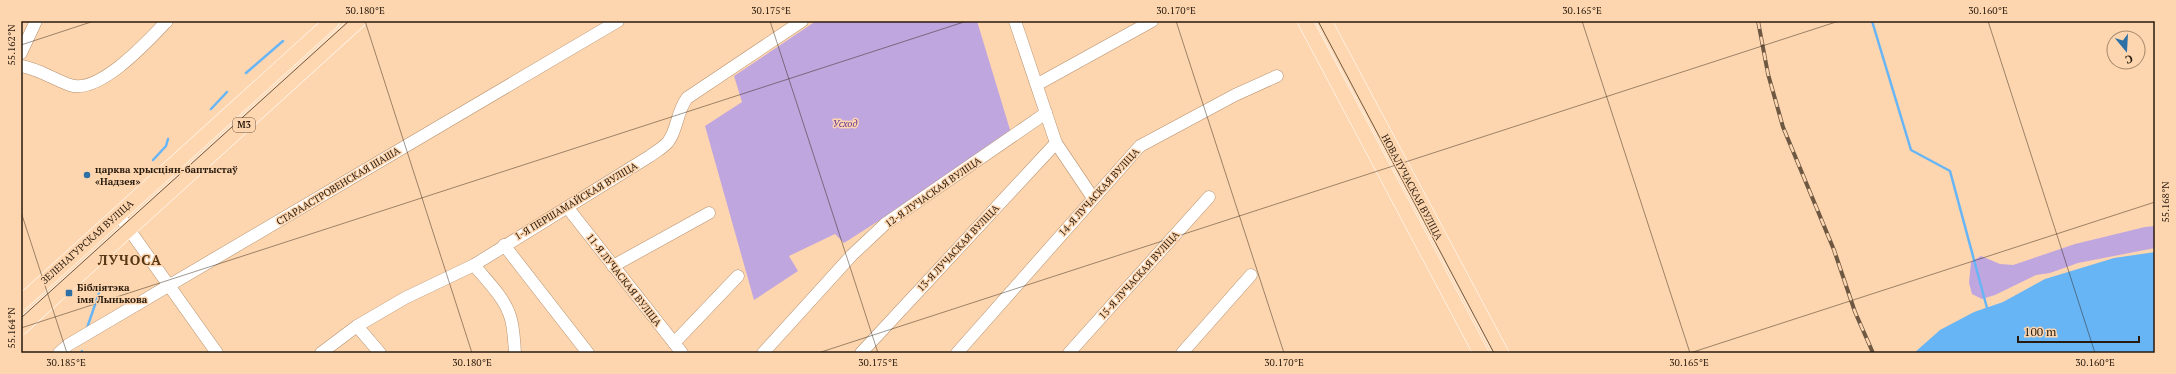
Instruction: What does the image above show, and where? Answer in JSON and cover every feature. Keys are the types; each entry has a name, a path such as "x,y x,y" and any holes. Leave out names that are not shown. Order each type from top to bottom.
{"main road":[{"name":"ЗЕЛЕНАГУРСКАЯ ВУЛІЦА","path":"21,303 332,21"},
{"name":"ЗЕЛЕНАГУРСКАЯ ВУЛІЦА","path":"21,327 358,21"},
{"name":"НОВАЛУЧАСКАЯ ВУЛІЦА","path":"1305,21 1481,353"},
{"name":"НОВАЛУЧАСКАЯ ВУЛІЦА","path":"1324,21 1501,353"}],"street":[{"path":"21,53 36,21"},
{"path":"21,66 35,68 70,85 84,86 92,84 102,79 118,66 167,21"},
{"name":"СТАРААСТРОВЕНСКАЯ ШАША","path":"59,353 68,345 618,21"},
{"name":"1-Я ПЕРШАМАЙСКАЯ ВУЛІЦА","path":"321,353 357,326 405,298 474,265 504,245 650,156 667,143 674,130 680,108 688,98 802,21"},
{"path":"1015,21 1038,84 1056,143 1093,198"},
{"path":"1038,84 1152,21"},
{"name":"14-Я ЛУЧАСКАЯ ВУЛІЦА","path":"956,353 1140,146 1235,94 1277,76"},
{"name":"12-Я ЛУЧАСКАЯ ВУЛІЦА","path":"763,353 852,255 885,224 1046,113"},
{"name":"13-Я ЛУЧАСКАЯ ВУЛІЦА","path":"861,353 1056,143"},
{"name":"15-Я ЛУЧАСКАЯ ВУЛІЦА","path":"1069,353 1209,197"},
{"name":"11-Я ЛУЧАСКАЯ ВУЛІЦА","path":"567,208 682,353"},
{"path":"613,266 709,213"},
{"path":"118,214 218,353"},
{"path":"504,245 588,353"},
{"path":"474,265 496,290 509,312 513,326 515,353"},
{"path":"1182,353 1251,275"},
{"path":"674,343 738,276"},
{"path":"1444,285 1460,277"},
{"path":"357,326 380,353"}],"green space":[{"name":"Усход","path":"816,21 977,21 1011,133 913,199 844,243 835,234 789,256 798,271 754,300 705,126 742,102 734,76"},
{"path":"2155,226 2155,248 2078,263 2050,273 2036,275 1995,295 1982,299 1972,294 1969,283 1971,262 1981,256 2000,264 2013,265 2075,244 2145,227"}],"water":[{"path":"2155,252 2155,353 1914,353 1940,330 1974,312 2003,302 2045,279 2114,258"}],"waterway":[{"path":"1872,21 1911,150 1950,171 1987,308"},
{"path":"246,73 283,41"},
{"path":"211,109 227,92"},
{"path":"153,160 166,146 168,139"},
{"path":"87,328 99,293"}],"tram line":[{"path":"21,318 349,21"},
{"path":"1318,21 1494,353"}],"railway":[{"path":"1758,21 1768,74 1783,127 1834,250 1855,312 1873,353"}],"place":[{"name":"царква хрысціян-баптыстаў «Надзея»","path":"87,175"},
{"name":"Бібліятэка імя Лынькова","path":"69,293"}],"district":[{"name":"ЛУЧОСА","path":"130,259"}]}
